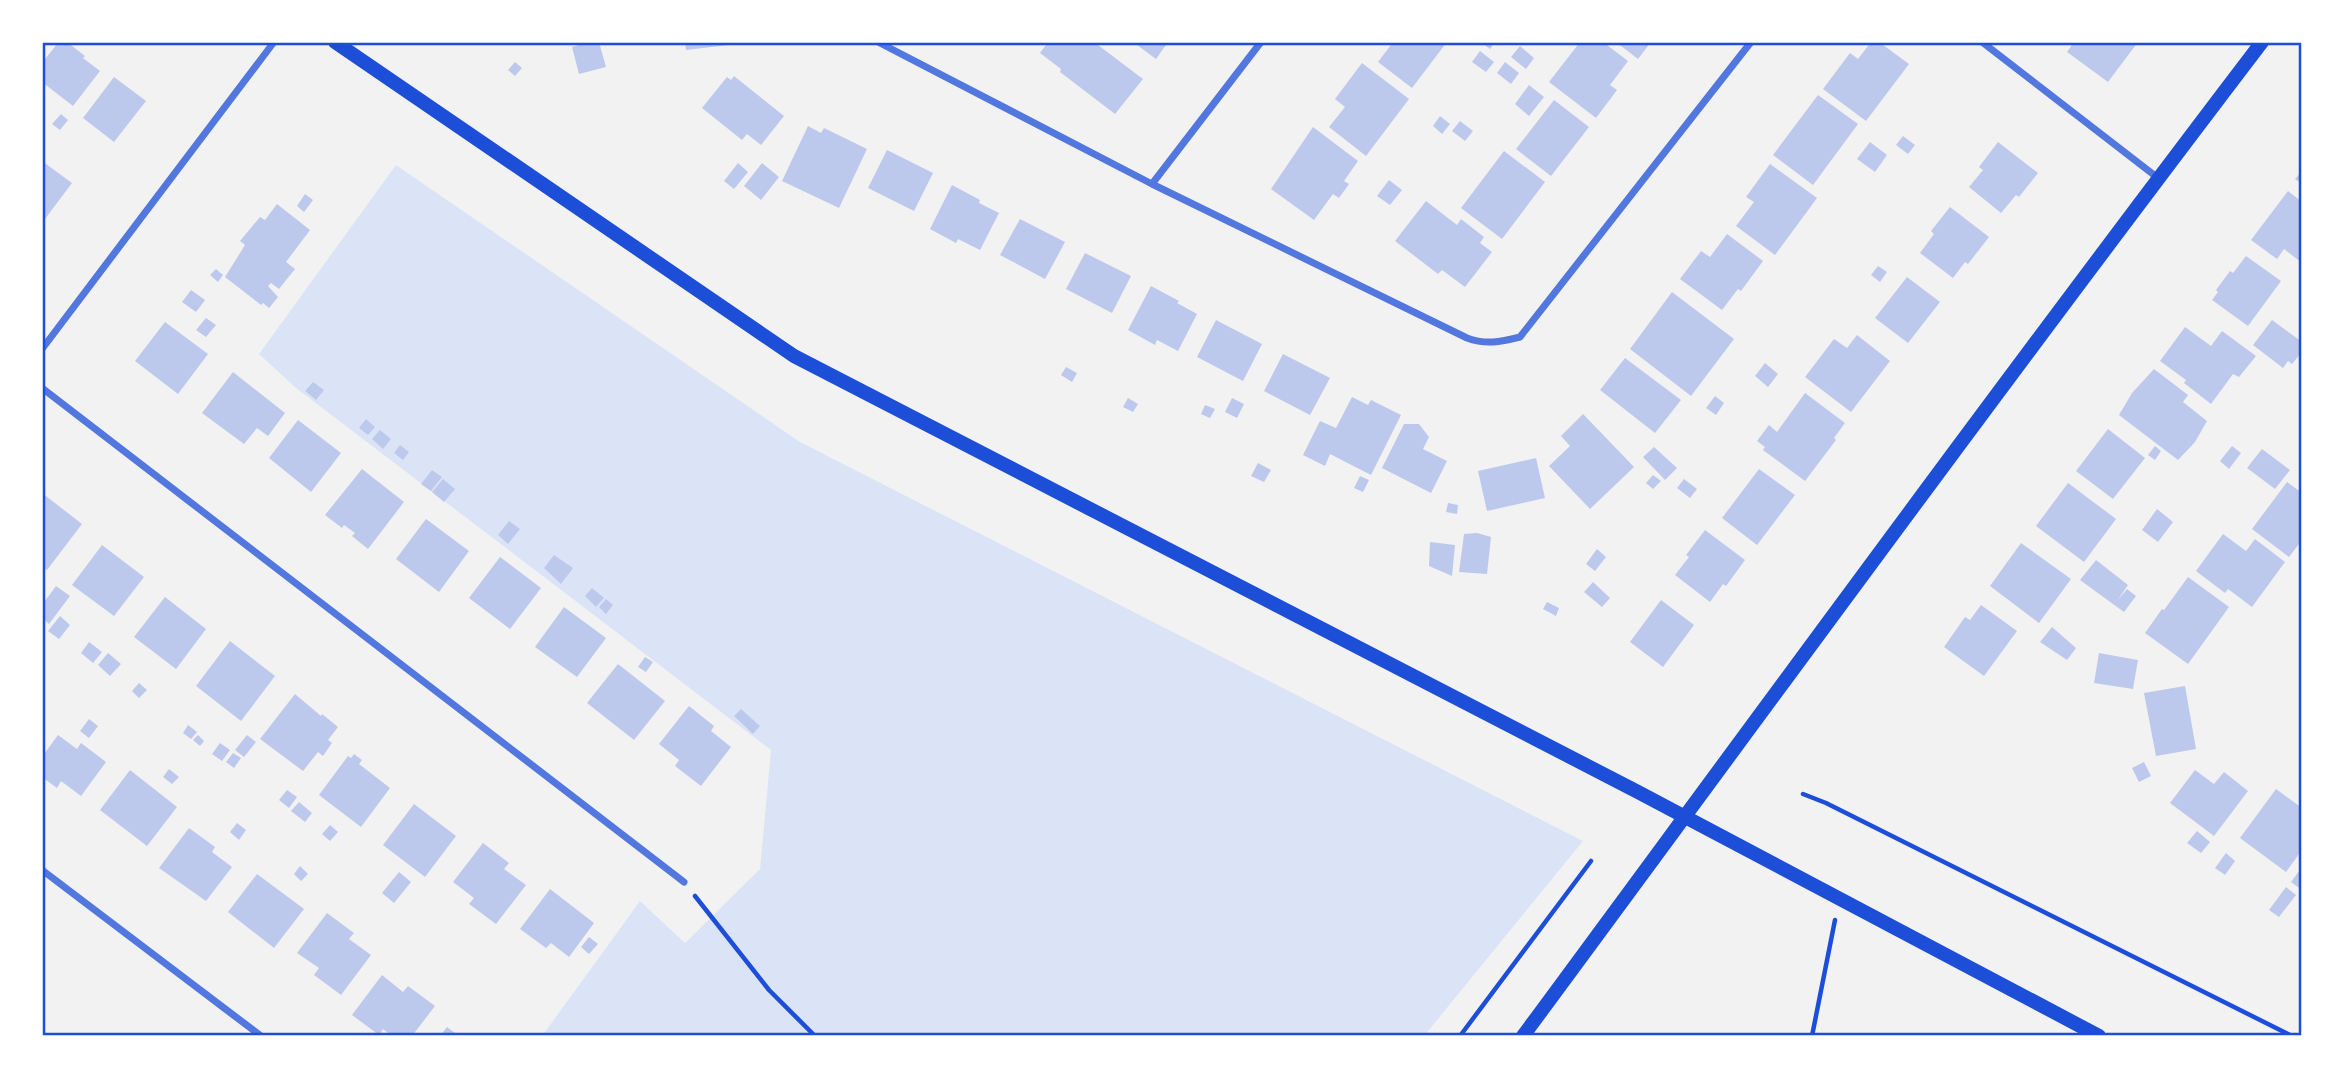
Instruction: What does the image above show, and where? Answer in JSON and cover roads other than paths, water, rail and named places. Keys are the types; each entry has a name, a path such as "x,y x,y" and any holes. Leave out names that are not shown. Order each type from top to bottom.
{"main road":[{"path":"335,42 794,356 1684,817 2099,1036"},
{"path":"1523,1036 2158,178 2262,42"}],"street":[{"path":"42,349 274,42"},
{"path":"878,42 1152,184 1467,338 1493,344 1520,337 1751,42"},
{"path":"1152,184 1261,42"},
{"path":"1982,42 2158,178"},
{"path":"42,388 684,882"},
{"path":"42,870 261,1036"}]}
